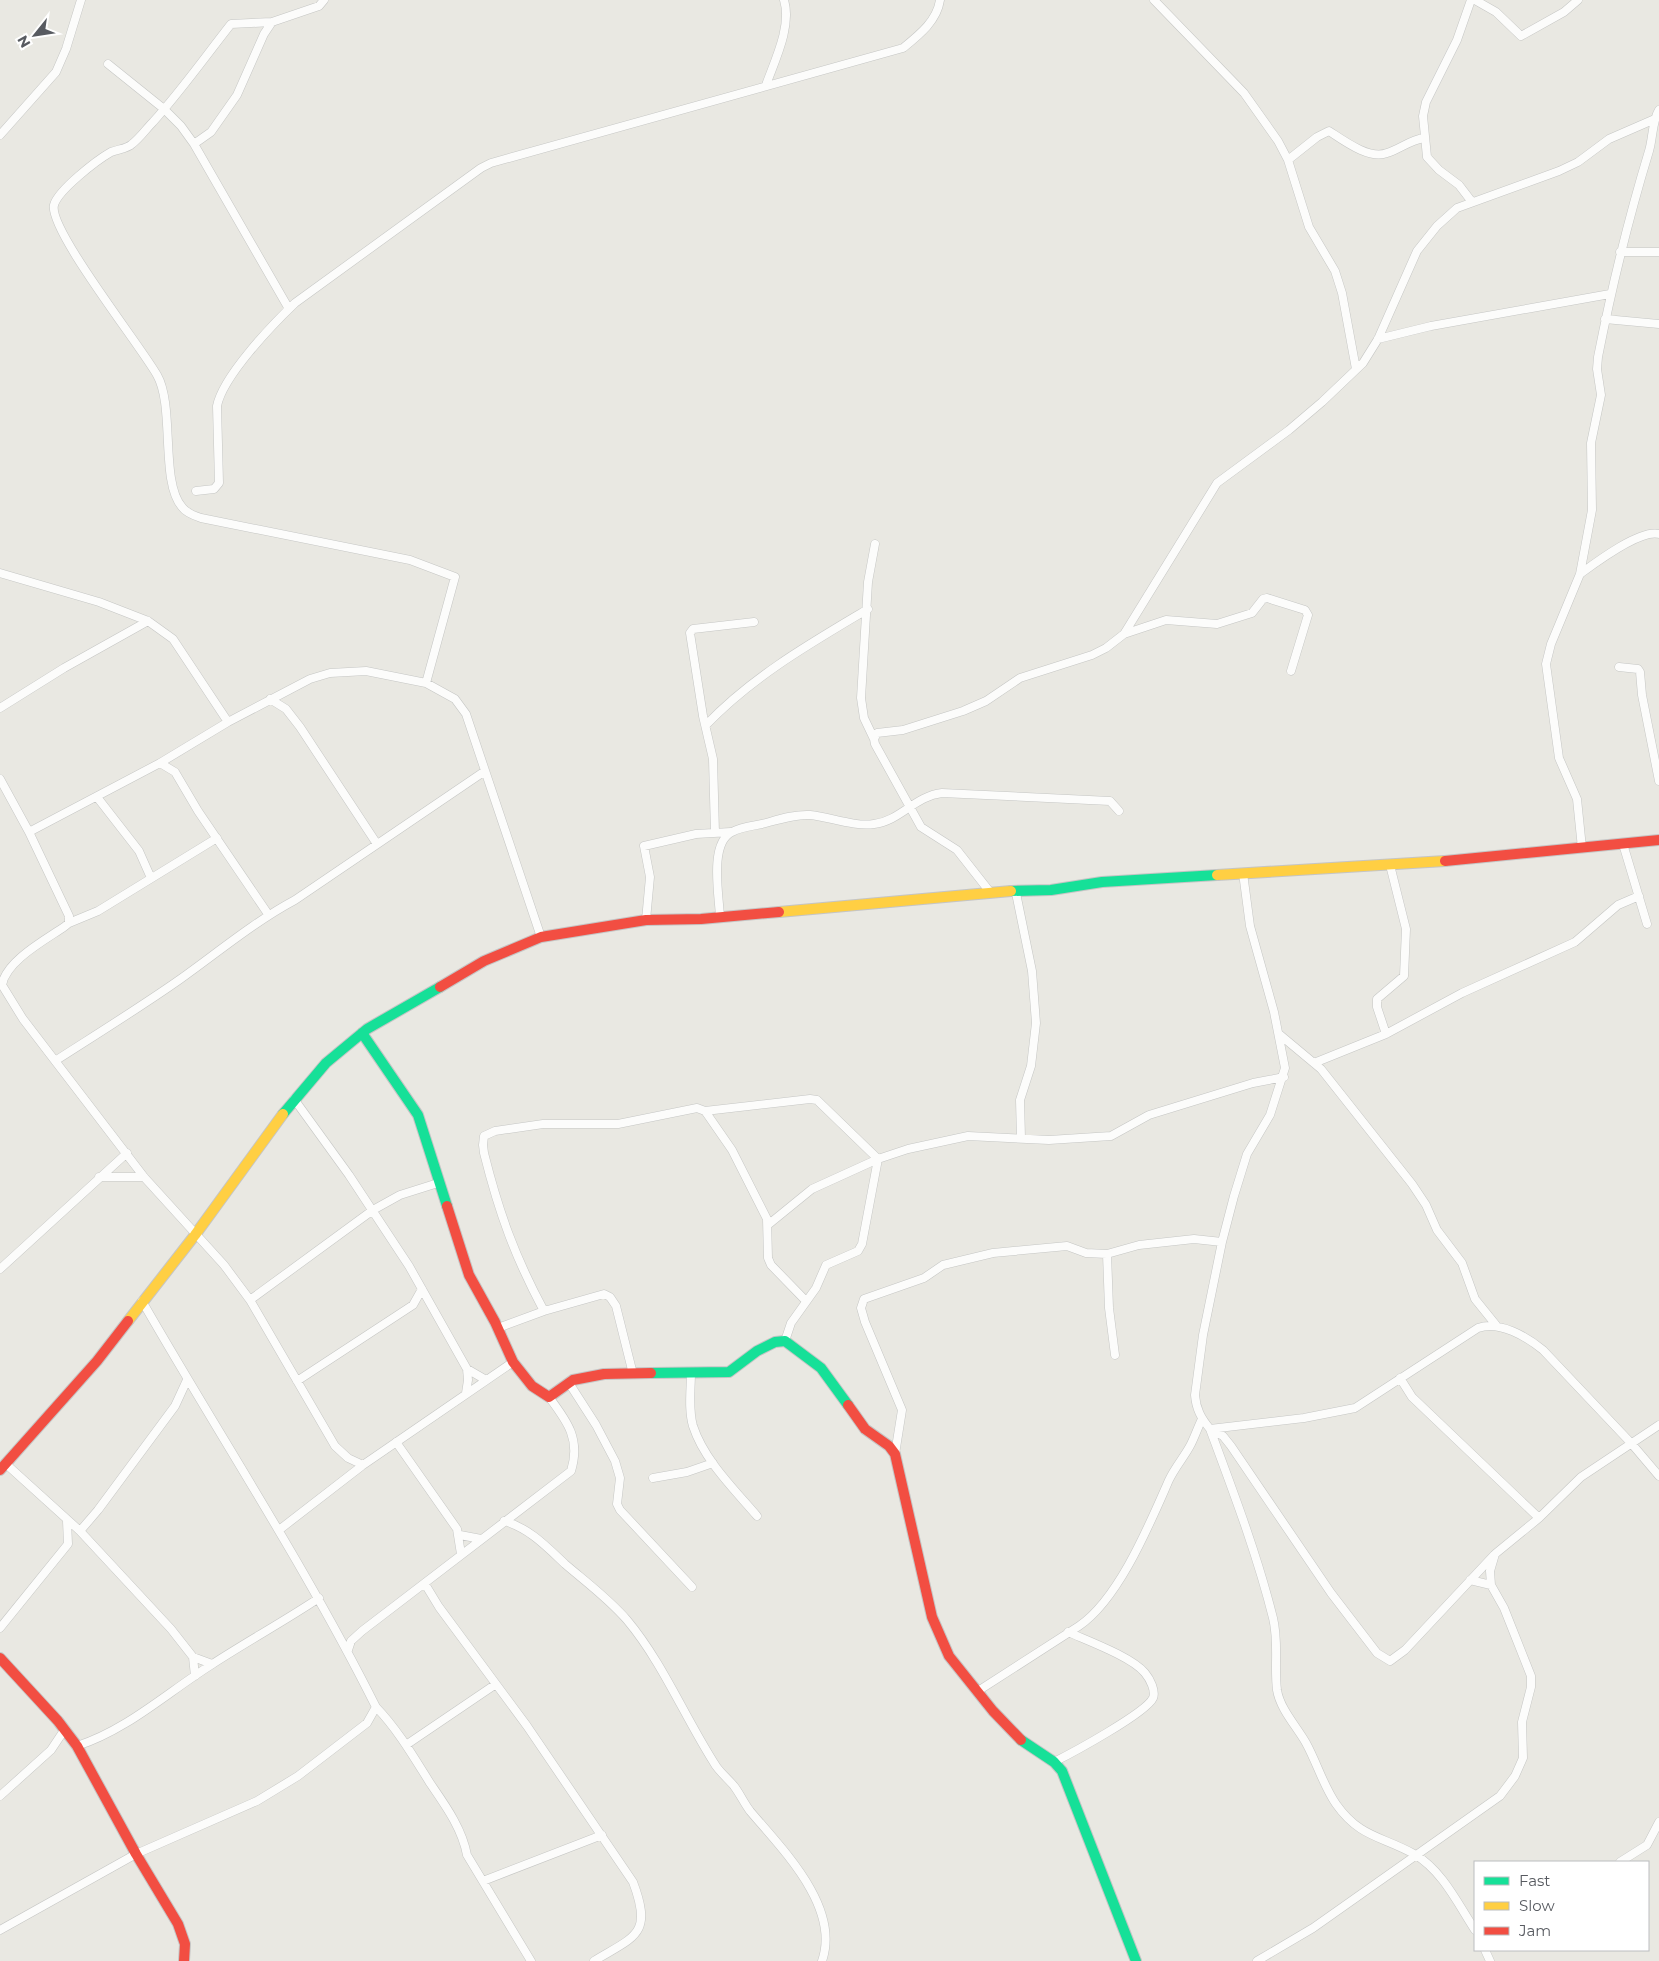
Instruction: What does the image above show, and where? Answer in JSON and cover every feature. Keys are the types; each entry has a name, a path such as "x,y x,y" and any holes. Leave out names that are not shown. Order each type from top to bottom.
{"main road":[{"path":"3,1467 96,1361 195,1235 294,1099 326,1063 362,1033 484,961 541,937 646,920 720,917 892,903 990,892 1016,893 1102,882 1390,865 1659,840"},
{"path":"362,1033 418,1115 438,1183 470,1275 498,1328 513,1362 532,1386 541,1394 548,1397 569,1383 604,1374 691,1372 708,1374 729,1372 757,1351 775,1342 786,1341 821,1368 862,1425 889,1446 895,1454 932,1617 949,1656 1025,1744 1054,1762 1066,1780 1136,1961"},
{"path":"0,1658 65,1730 77,1746 136,1854 178,1924 185,1944 184,1961"}],"street":[{"path":"0,135 56,72 66,49 81,0"},
{"path":"324,0 319,6 272,22 231,24 164,109 132,145 112,152 87,169 64,192 54,206 54,216 71,251 117,313 158,375 163,390 171,477 177,500 182,509 201,518 410,560 455,577 426,682"},
{"path":"766,85 779,50 787,11 784,0"},
{"path":"196,491 214,489 219,483 217,406 219,397 234,372 289,309 431,204 491,163 903,48 924,31 939,9 940,0"},
{"path":"1154,0 1244,93 1278,141 1288,160 1309,227 1335,272 1342,293 1356,369"},
{"path":"1472,202 1459,185 1431,162 1426,152 1423,116 1426,102 1458,40 1473,0 1496,12 1521,36 1564,12 1578,0"},
{"path":"194,144 211,132 237,95 245,82 264,34 272,22"},
{"path":"108,64 164,109 181,126 194,144 289,309"},
{"path":"874,739 881,732 903,730 963,711 986,701 1020,678 1092,654 1106,648 1124,634 1217,483 1296,424 1363,363 1378,340 1417,251 1437,226 1457,208 1559,171 1578,162 1609,139 1654,119 1659,110"},
{"path":"1582,848 1576,799 1559,758 1546,664 1551,644 1580,574 1592,510 1591,443 1602,395 1597,369 1610,294 1620,252 1657,130 1654,119"},
{"path":"1288,160 1317,136 1329,131 1356,149 1381,154 1416,139 1424,138"},
{"path":"1620,252 1659,252"},
{"path":"1378,340 1431,326 1610,294"},
{"path":"1606,319 1659,324"},
{"path":"1580,574 1618,548 1648,535 1659,534"},
{"path":"875,544 868,582 868,609 861,698 864,718 887,769 921,827 957,850 990,892"},
{"path":"0,573 99,602 148,621 173,639 228,722"},
{"path":"1124,634 1166,620 1217,624 1252,613 1263,599 1267,598 1305,610 1308,615 1291,671"},
{"path":"706,725 722,708 780,661 868,609"},
{"path":"0,708 64,668 148,621"},
{"path":"716,833 713,759 690,633 693,629 754,622"},
{"path":"1619,668 1638,669 1640,672 1642,695 1656,751 1659,781"},
{"path":"29,832 97,798 228,722 310,679 330,672 366,671 426,682 455,699 466,714 541,937"},
{"path":"270,699 286,709 300,726 377,844"},
{"path":"175,772 177,753"},
{"path":"160,763 175,772 216,838 268,914"},
{"path":"55,1061 171,986 246,933 268,914 302,895 485,771"},
{"path":"0,779 63,900 69,916 69,923"},
{"path":"646,920 650,877 644,846 696,834 731,832 772,821 806,815 876,824 892,820 909,806 932,795 942,793 1110,801 1119,811"},
{"path":"97,798 140,851 151,878"},
{"path":"720,917 717,861 721,842 731,832"},
{"path":"216,838 98,911 69,923 9,969 3,978 2,985 23,1019 144,1177 224,1265 250,1300 335,1446 348,1458 363,1465"},
{"path":"1622,844 1647,924"},
{"path":"1386,1034 1377,1007 1377,999 1404,976 1406,935 1404,916 1390,865"},
{"path":"1243,873 1250,926 1279,1034 1285,1065 1284,1076 1270,1115 1247,1154 1222,1242 1203,1335 1195,1395 1197,1410 1210,1428 1223,1436 1231,1446 1331,1593 1377,1654 1390,1661 1405,1650 1495,1554 1539,1518 1581,1477 1659,1425"},
{"path":"1016,893 1032,971 1036,1023 1031,1066 1020,1100 1021,1138"},
{"path":"1314,1063 1386,1034 1462,993 1575,942 1615,907 1639,896"},
{"path":"1279,1034 1314,1063 1352,1106 1412,1184 1428,1209 1437,1230 1462,1263 1475,1298 1496,1325 1532,1341 1543,1350 1631,1443 1659,1476"},
{"path":"769,1224 812,1189 878,1159 908,1149 968,1136 1049,1140 1111,1136 1149,1115 1253,1083 1284,1076"},
{"path":"294,1099 373,1210 422,1289 467,1369 466,1393"},
{"path":"544,1311 521,1267 507,1233 484,1154 482,1145 484,1136 495,1131 543,1124 618,1124 697,1108 705,1111 810,1099 817,1100 878,1159"},
{"path":"705,1111 732,1150 769,1224 768,1255 771,1265 806,1301"},
{"path":"0,1269 126,1153"},
{"path":"786,1341 791,1323 816,1288 826,1265 858,1251 862,1244 878,1159"},
{"path":"98,1177 144,1177"},
{"path":"250,1300 373,1210 400,1195 438,1183"},
{"path":"895,1454 902,1410 865,1322 861,1308 864,1299 918,1281 943,1266 993,1253 1067,1246 1093,1254 1107,1254 1139,1246 1194,1240 1222,1242"},
{"path":"1107,1254 1109,1308 1115,1355"},
{"path":"297,1381 413,1305 422,1289"},
{"path":"498,1328 544,1311 604,1294 610,1297 618,1312 634,1374"},
{"path":"142,1301 187,1380 319,1598 348,1650 376,1707 394,1726 454,1820 465,1842 467,1855 530,1961"},
{"path":"1210,1428 1304,1418 1349,1410 1369,1401 1400,1378 1478,1328 1496,1325"},
{"path":"279,1530 363,1465 513,1362"},
{"path":"467,1369 486,1380"},
{"path":"691,1372 691,1414 693,1426 713,1463 757,1516"},
{"path":"1400,1378 1412,1397 1539,1518"},
{"path":"80,1531 98,1510 175,1406 187,1380"},
{"path":"569,1383 596,1425 615,1461 620,1478 617,1504 620,1510 692,1587"},
{"path":"348,1650 351,1642 362,1630 425,1584 481,1538 571,1471 574,1462 572,1432 548,1397"},
{"path":"978,1690 1092,1615 1123,1575 1158,1510 1173,1472 1192,1443 1202,1419"},
{"path":"1210,1428 1249,1536 1274,1620 1277,1643 1277,1692 1286,1710 1306,1743 1337,1806 1367,1835 1414,1854 1434,1871 1474,1929"},
{"path":"396,1442 460,1535 462,1554"},
{"path":"653,1478 687,1472 713,1463"},
{"path":"3,1467 80,1531 171,1629 193,1657 212,1664"},
{"path":"0,1628 68,1544 67,1521"},
{"path":"504,1521 517,1524 536,1537 617,1610 642,1641 716,1766 735,1788 748,1809 798,1866 826,1927 827,1944 822,1961"},
{"path":"460,1535 481,1538"},
{"path":"1257,1961 1320,1923 1410,1860 1414,1854 1500,1796 1515,1776 1523,1758 1522,1722 1531,1687 1531,1676 1504,1608 1491,1585 1490,1571 1495,1554"},
{"path":"1470,1580 1491,1585"},
{"path":"425,1584 439,1607 496,1684 633,1882 643,1917 641,1926 632,1938 594,1961"},
{"path":"77,1746 102,1737 212,1664 274,1628 319,1598"},
{"path":"1054,1762 1079,1750 1144,1708 1153,1698 1154,1692 1142,1671 1112,1652 1068,1632"},
{"path":"193,1657 194,1676"},
{"path":"406,1745 496,1684"},
{"path":"0,1930 136,1854 257,1801 298,1776 367,1723 376,1707"},
{"path":"0,1796 50,1750 65,1730"},
{"path":"1622,1861 1647,1845 1659,1822"},
{"path":"483,1881 602,1835"}],"traffic: fast":[{"path":"1011,891 1051,890 1102,882 1217,875"},
{"path":"283,1114 326,1063 367,1029 440,987"},
{"path":"362,1033 418,1115 447,1206"},
{"path":"651,1373 729,1372 757,1351 775,1342 785,1341 821,1368 848,1405"},
{"path":"1021,1740 1054,1762 1062,1771 1136,1961"}],"traffic: slow":[{"path":"1217,875 1445,861"},
{"path":"779,912 1011,891"},
{"path":"128,1321 195,1235 283,1114"}],"traffic: jam":[{"path":"1445,861 1659,840"},
{"path":"440,987 484,961 541,937 646,920 701,919 779,912"},
{"path":"447,1206 469,1275 495,1322 513,1362 532,1386 549,1397 573,1380 604,1374 651,1373"},
{"path":"0,1470 97,1361 128,1321"},
{"path":"848,1405 865,1429 889,1446 895,1454 932,1617 949,1656 993,1711 1021,1740"},
{"path":"0,1658 58,1721 77,1746 136,1854 178,1924 185,1944 184,1961"}]}
